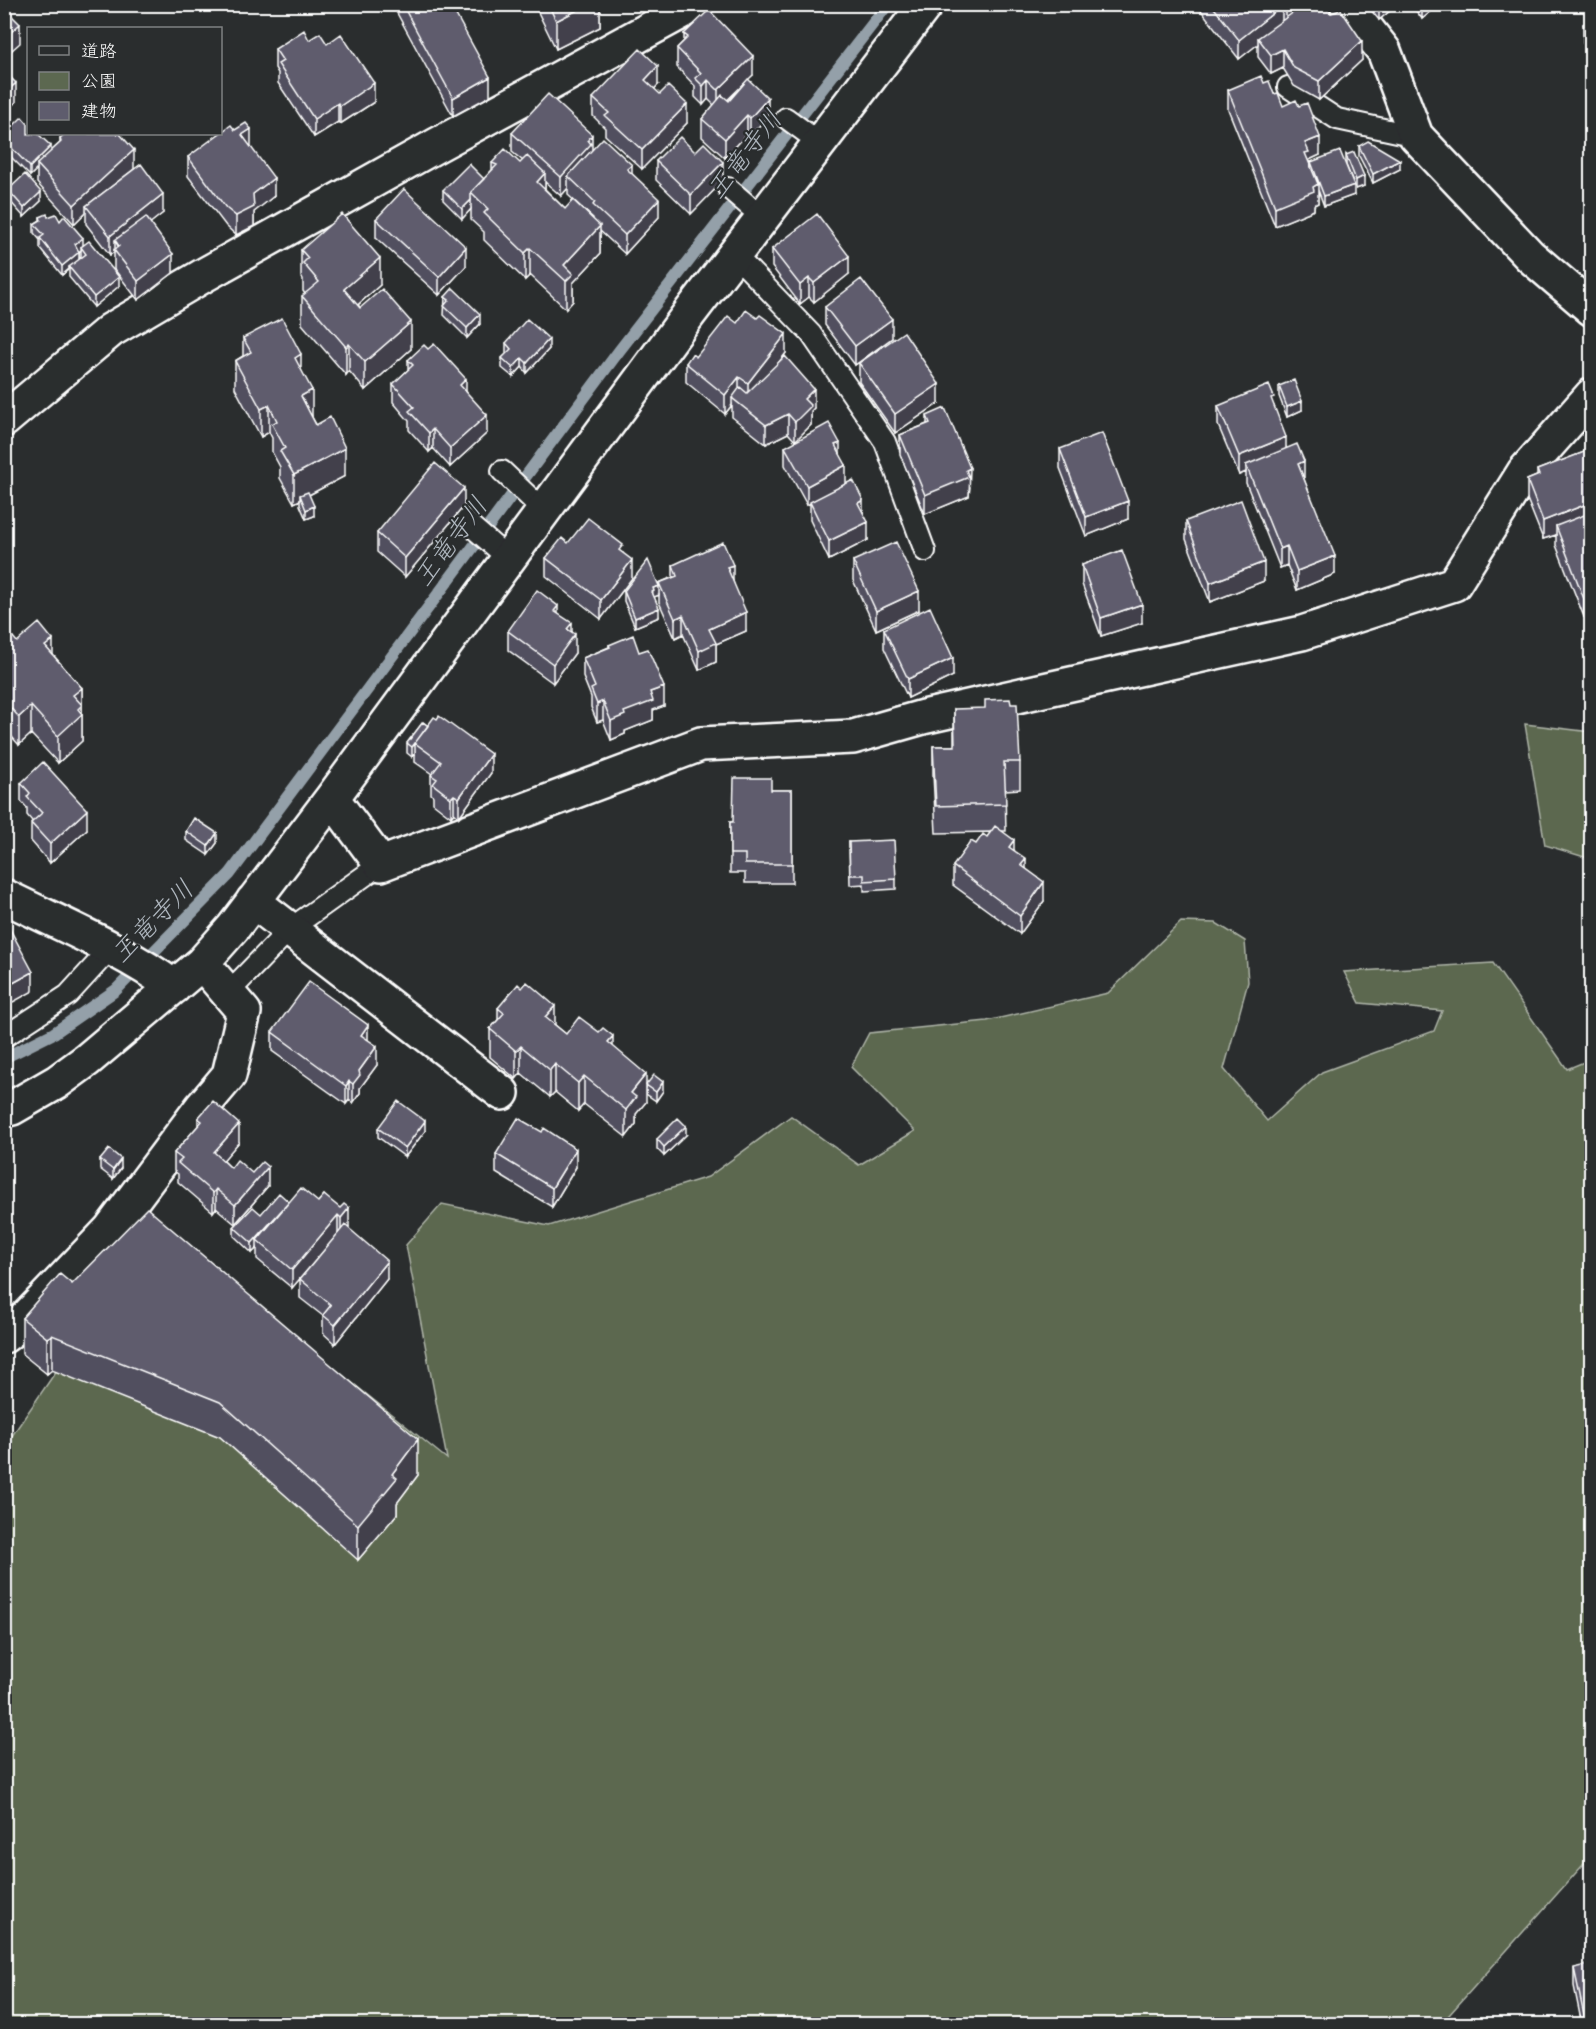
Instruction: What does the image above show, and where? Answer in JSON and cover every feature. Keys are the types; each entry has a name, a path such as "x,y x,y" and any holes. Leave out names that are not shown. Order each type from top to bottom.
{"street":[{"path":"4,420 111,330 206,273 573,69 696,4"},
{"path":"4,1110 12,1108 57,1082 87,1060 166,982 202,963 332,798 501,552 537,504 735,255 756,212 814,138 927,4"},
{"path":"1347,4 1384,51 1416,136 1530,256 1592,309"},
{"path":"332,798 381,864 701,744 853,736 1036,691 1302,633 1454,584 1524,472 1592,395"},
{"path":"4,896 119,954 166,982"},
{"path":"253,901 502,1093"},
{"path":"4,1336 23,1321 110,1230 202,1107 229,1075 244,1012 202,963"}],"lane":[{"path":"1288,87 1337,119 1416,136"},
{"path":"786,118 814,138"},
{"path":"728,188 756,212"},
{"path":"735,255 811,334 885,442 925,550"},
{"path":"507,476 537,504"},
{"path":"469,524 501,552"},
{"path":"228,993 290,929 381,864"},
{"path":"4,1037 68,995 119,954"}],"green space":[{"path":"1525,724 1591,732 1591,859 1545,845"},
{"path":"1181,922 1216,923 1245,941 1248,982 1224,1069 1267,1121 1322,1072 1434,1031 1442,1011 1360,1003 1344,972 1493,963 1567,1069 1591,1059 1591,1856 1441,2024 5,2024 5,1446 156,1225 447,1459 406,1245 442,1204 549,1226 708,1177 791,1116 859,1165 915,1131 851,1067 869,1033 987,1021 1108,993"}],"building":[{"path":"402,4 450,4 490,77 453,98"},
{"path":"548,4 589,4 556,21"},
{"path":"1211,4 1293,4 1286,10 1282,6 1239,40"},
{"path":"1305,4 1325,4 1331,13 1341,10 1362,41 1319,81 1294,68 1283,49 1271,55 1258,38"},
{"path":"1418,4 1428,4 1422,9"},
{"path":"4,8 20,24 4,38"},
{"path":"709,10 753,56 718,90 708,80 703,86 695,78 701,73 677,48 688,37 684,34"},
{"path":"1592,20 1592,41 1583,24"},
{"path":"304,30 309,40 320,33 327,44 341,34 374,83 340,106 338,103 314,119 278,64 283,61 275,49"},
{"path":"640,49 658,66 645,80 660,94 668,86 687,104 642,150 605,116 609,113 593,98"},
{"path":"4,71 16,83 4,94"},
{"path":"1261,76 1264,83 1269,81 1274,94 1278,93 1283,106 1296,100 1299,106 1307,103 1320,137 1305,143 1309,152 1305,153 1318,184 1313,187 1314,191 1275,207 1228,90"},
{"path":"748,79 768,98 750,118 747,115 725,139 702,119 722,95 729,101"},
{"path":"548,94 592,135 588,140 591,144 561,177 512,133"},
{"path":"22,117 27,123 27,135 39,135 51,146 30,167 4,140 4,135"},
{"path":"246,123 251,129 242,135 274,178 253,194 254,207 236,216 226,208 188,157 218,135 222,135 222,132 231,125 235,130"},
{"path":"64,135 121,135 134,150 74,205 37,164 61,142 60,138"},
{"path":"680,137 695,152 704,143 723,162 691,195 656,161"},
{"path":"603,138 632,165 627,169 659,199 625,235 593,205 595,202 568,176"},
{"path":"1368,141 1400,160 1373,174 1359,146"},
{"path":"505,149 520,163 527,156 545,173 537,182 565,209 573,200 600,226 564,265 573,274 566,281 530,248 525,253 484,213 488,209 471,192 497,165 492,163"},
{"path":"1340,151 1354,185 1324,196 1311,162"},
{"path":"1354,152 1364,176 1356,180 1346,155"},
{"path":"141,164 163,194 110,236 86,206"},
{"path":"469,164 484,179 471,192 471,200 462,209 443,190"},
{"path":"25,174 41,192 24,208 8,190"},
{"path":"404,189 466,247 439,277 376,219"},
{"path":"47,214 48,217 56,214 60,221 64,216 83,238 75,244 79,252 62,266 40,238 44,235 34,224 41,220 40,217"},
{"path":"342,214 380,258 344,289 360,308 382,289 411,322 365,362 349,344 346,347 302,296 319,282 303,263 308,258 301,250"},
{"path":"817,214 849,256 814,283 809,278 800,285 772,249"},
{"path":"146,217 173,254 138,281 114,250 119,246 115,240"},
{"path":"89,241 119,277 94,297 69,267 86,254 81,247"},
{"path":"861,279 892,319 855,346 825,307"},
{"path":"453,288 480,314 467,328 444,306 449,300 445,297"},
{"path":"746,310 757,318 760,315 786,334 748,383 739,377 725,395 686,363 692,354 696,357 728,316 737,323"},
{"path":"282,318 301,354 295,358 312,390 301,396 316,425 330,417 345,448 294,475 280,451 285,448 272,424 277,421 269,405 261,409 235,361 251,352 243,338"},
{"path":"527,319 549,339 527,363 522,358 513,368 502,358 511,349 506,343"},
{"path":"904,332 939,384 895,414 859,363"},
{"path":"434,344 466,379 460,385 487,415 450,448 433,429 429,433 409,411 414,407 393,384 413,365 408,360 424,345 428,349"},
{"path":"785,356 814,389 804,399 811,406 795,422 788,414 766,425 732,398 740,387 747,393"},
{"path":"1294,380 1302,401 1287,407 1279,386"},
{"path":"1269,385 1274,397 1271,398 1286,437 1239,456 1218,406"},
{"path":"945,408 970,468 966,470 969,477 925,495 900,435 930,423 927,416"},
{"path":"829,423 840,443 835,445 846,465 807,486 785,447"},
{"path":"1102,433 1128,501 1086,517 1060,449"},
{"path":"1297,444 1304,461 1298,464 1335,556 1297,571 1287,546 1280,549 1246,465"},
{"path":"1592,449 1592,502 1543,521 1527,480 1539,475 1537,470"},
{"path":"435,463 464,488 405,558 377,533"},
{"path":"853,480 863,500 858,503 868,522 829,541 810,502"},
{"path":"308,492 314,506 306,510 300,495"},
{"path":"1241,500 1264,562 1210,583 1186,521"},
{"path":"1592,512 1592,596 1584,599 1556,526"},
{"path":"588,518 623,545 619,550 632,560 601,600 546,558 562,538 568,543"},
{"path":"723,542 733,565 727,567 746,612 709,629 716,643 699,651 683,615 675,619 659,583 677,576 673,565"},
{"path":"896,542 919,591 876,611 853,561"},
{"path":"1122,550 1142,604 1101,618 1082,565"},
{"path":"648,560 659,586 653,588 652,592 659,608 635,618 624,591"},
{"path":"537,590 558,606 554,611 572,623 567,629 575,634 553,664 508,631"},
{"path":"930,607 953,658 908,679 884,629"},
{"path":"1592,614 1592,628 1587,616"},
{"path":"39,623 53,640 45,646 82,688 73,695 82,705 78,709 82,714 58,736 31,706 19,717 4,701 4,644 13,637 17,642"},
{"path":"633,635 639,652 648,649 664,687 650,692 653,701 624,712 625,715 611,721 603,701 597,704 591,689 595,687 583,658"},
{"path":"1010,699 1011,704 1017,704 1020,762 1004,762 1006,804 936,806 933,746 955,746 954,709 985,708 985,700"},
{"path":"439,716 491,754 459,798 454,795 451,798 433,784 437,779 431,775 441,762 415,743 434,717 437,719"},
{"path":"423,722 428,726 412,747 407,743"},
{"path":"43,762 87,810 50,844 31,823 42,813 27,797 30,793 21,783"},
{"path":"734,778 771,778 771,790 792,790 792,864 745,864 745,854 730,854"},
{"path":"194,818 217,833 208,846 186,831"},
{"path":"995,826 1014,840 1009,847 1026,859 1021,865 1044,882 1020,916 953,866 971,841 976,844 983,834 987,837"},
{"path":"894,840 896,879 864,881 864,875 850,875 849,842"},
{"path":"4,918 33,972 4,988"},
{"path":"309,982 368,1025 361,1035 377,1046 359,1071 360,1075 353,1084 349,1081 346,1086 272,1032"},
{"path":"527,982 555,1006 545,1017 566,1034 579,1017 599,1032 603,1028 613,1036 608,1042 646,1074 631,1093 636,1097 626,1110 584,1076 578,1083 555,1064 550,1070 521,1046 516,1051 490,1029 504,1013 498,1008 518,984 522,988"},
{"path":"654,1075 663,1082 656,1092 646,1085"},
{"path":"213,1101 239,1124 214,1152 231,1168 237,1160 252,1173 262,1162 268,1167 235,1205 216,1189 213,1193 178,1163 182,1159 174,1153 202,1121 198,1118"},
{"path":"398,1101 425,1121 405,1148 378,1128"},
{"path":"518,1118 542,1132 544,1128 576,1149 552,1188 496,1154"},
{"path":"678,1118 686,1126 664,1147 657,1139"},
{"path":"109,1149 121,1159 113,1170 100,1160"},
{"path":"301,1188 318,1202 324,1195 340,1208 344,1204 349,1208 341,1218 338,1215 292,1270 257,1240"},
{"path":"279,1193 289,1202 252,1243 234,1227 253,1207 261,1214"},
{"path":"147,1208 418,1439 392,1474 397,1478 358,1525 220,1402 52,1335 47,1338 22,1318 60,1274 72,1284"},
{"path":"345,1225 387,1261 335,1325 323,1315 331,1305 300,1279"},
{"path":"1592,1964 1592,2025 1586,2025 1574,1968"}],"waterway":[{"name":"王竜寺川","path":"4,1058 54,1033 116,990 230,874 619,351 888,4"}]}
